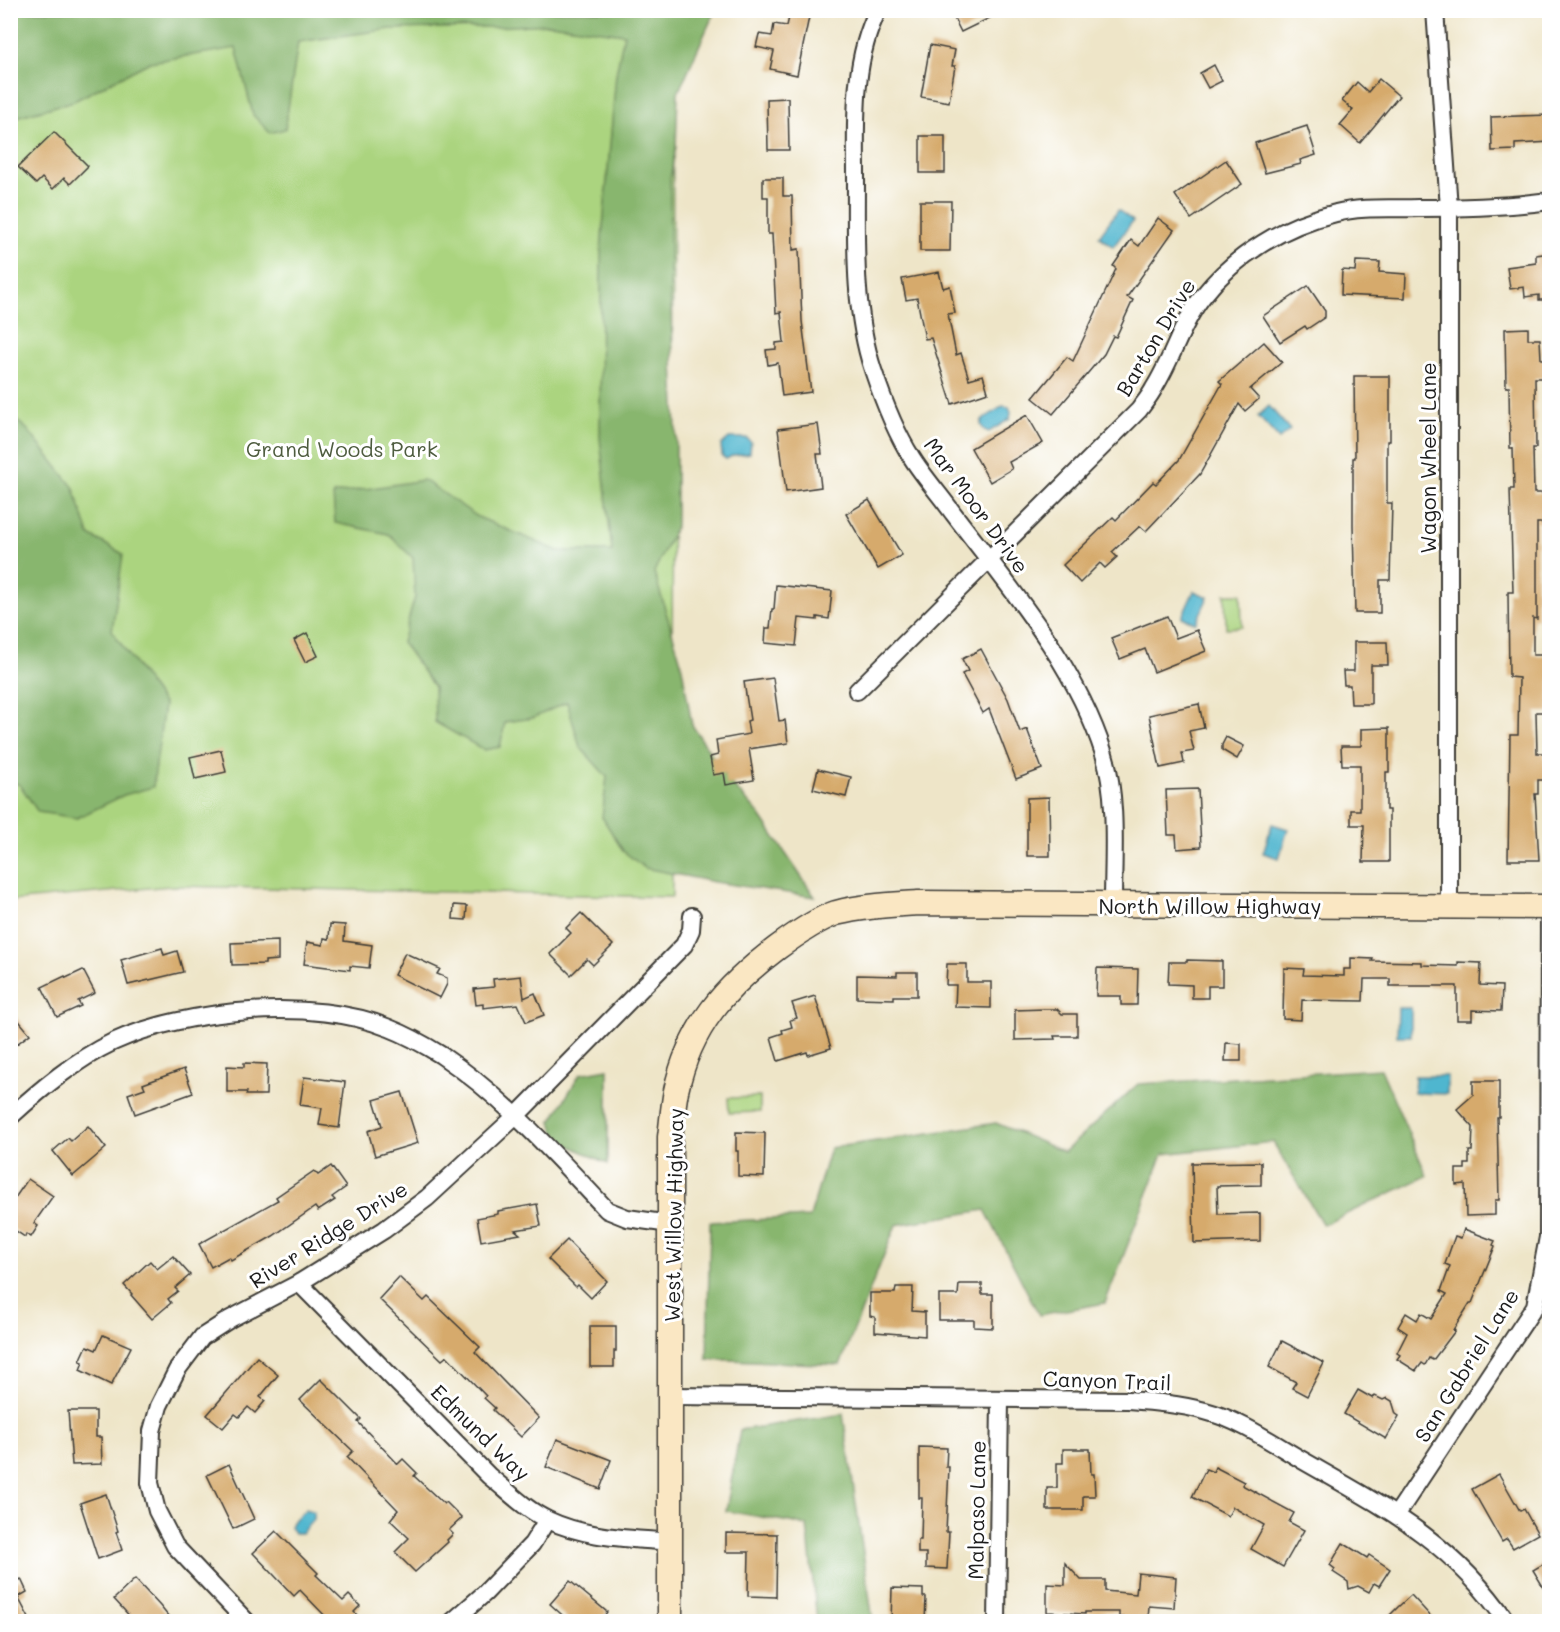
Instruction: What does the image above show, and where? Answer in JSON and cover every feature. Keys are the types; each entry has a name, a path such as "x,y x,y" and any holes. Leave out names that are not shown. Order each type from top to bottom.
{"street":[{"name":"Mar Moor Drive","path":"878,10 864,45 856,101 858,274 866,341 873,369 885,402 912,458 1045,637 1079,692 1105,756 1110,783 1113,904"},
{"name":"Wagon Wheel Lane","path":"1435,10 1449,208 1449,907"},
{"name":"Barton Drive","path":"857,691 1139,410 1155,387 1190,314 1217,279 1265,241 1300,224 1337,212 1369,209 1505,207 1550,201"},
{"name":"North Willow Highway","path":"870,906 918,903 1549,907"},
{"name":"West Willow Highway","path":"670,1622 670,1137 676,1091 688,1052 718,1000 760,961 790,938 834,914 870,906"},
{"name":"San Gabriel Lane","path":"1396,1514 1535,1306 1548,1237 1549,907"},
{"name":"River Ridge Drive","path":"247,1622 176,1546 157,1511 150,1483 152,1431 159,1406 189,1353 202,1338 230,1319 299,1283 384,1230 427,1198 517,1115 684,945 691,930 692,916"},
{"path":"10,1117 72,1066 112,1043 147,1029 181,1020 224,1014 279,1010 327,1013 388,1027 441,1055 517,1115 608,1210 627,1218 670,1224"},
{"name":"Edmund Way","path":"299,1283 489,1476 522,1503 547,1520 591,1534 669,1542"},
{"name":"Canyon Trail","path":"670,1396 1128,1400 1171,1403 1207,1411 1243,1426 1396,1514 1442,1548 1488,1594 1507,1622"},
{"name":"Malpaso Lane","path":"997,1622 1000,1400"},
{"path":"452,1622 485,1593 532,1544 547,1520"}],"green space":[{"name":"Grand Woods Park","path":"11,11 673,11 672,897 171,886 11,901"},
{"path":"11,11 715,11 678,93 676,147 670,179 670,291 676,430 676,526 654,572 681,662 692,725 728,780 759,814 815,897 714,882 645,868 623,851 602,817 607,777 580,747 567,702 533,718 505,722 500,747 484,750 435,722 434,687 402,642 415,597 413,558 388,534 335,523 333,494 424,480 478,517 558,551 612,551 600,438 601,250 616,74 624,34 550,24 391,29 298,42 285,129 270,133 253,115 236,48 150,62 74,101 20,116 11,124"},
{"path":"10,415 27,429 74,488 89,535 123,554 112,631 164,705 153,787 124,795 77,818 38,812 20,785 11,781"},
{"path":"1225,594 1241,594 1242,627 1226,628"},
{"path":"608,1069 608,1164 558,1140 551,1122 580,1074"},
{"path":"1381,1069 1427,1176 1323,1225 1273,1142 1163,1154 1105,1303 1039,1315 985,1210 896,1225 840,1365 707,1359 710,1222 810,1217 830,1148 996,1123 1064,1152 1138,1084"},
{"path":"760,1097 760,1112 729,1113 728,1098"},
{"path":"843,1414 873,1621 817,1621 807,1525 726,1511 740,1430"}],"water":[{"path":"1118,210 1133,221 1113,247 1099,236"},
{"path":"1003,406 1009,407 1010,419 989,432 984,430 981,425 982,420"},
{"path":"1269,406 1290,430 1279,439 1258,416"},
{"path":"729,438 747,438 751,442 750,453 734,455 726,459 722,456 721,445"},
{"path":"1194,591 1208,597 1196,623 1182,617"},
{"path":"1272,824 1288,829 1279,858 1263,853"},
{"path":"1398,1008 1411,1008 1411,1036 1397,1036"},
{"path":"1415,1076 1447,1076 1447,1094 1414,1093"},
{"path":"306,1509 314,1512 314,1519 301,1533 294,1533 290,1527 292,1522"}],"building":[{"path":"950,10 1006,10 961,32"},
{"path":"790,13 809,17 797,75 770,69 774,51 756,47 759,34 772,36 774,24 787,26"},
{"path":"930,45 955,50 952,66 955,66 949,102 921,97"},
{"path":"1214,65 1222,81 1208,88 1200,73"},
{"path":"1379,79 1399,96 1360,143 1340,125 1353,110 1342,101 1357,82 1368,92"},
{"path":"788,98 789,150 768,150 767,99"},
{"path":"1550,115 1550,142 1515,144 1515,150 1492,151 1491,117"},
{"path":"1307,126 1316,155 1300,160 1301,164 1265,173 1255,143"},
{"path":"54,132 88,166 70,184 64,178 53,189 42,178 36,184 18,167"},
{"path":"920,136 945,136 945,173 920,173"},
{"path":"1226,160 1242,184 1191,219 1175,195"},
{"path":"763,178 783,178 783,196 792,196 793,250 799,249 802,321 811,392 782,396 778,363 768,365 766,350 776,349 776,343 784,342 781,312 776,313 772,234 768,234 768,197 763,197"},
{"path":"920,201 951,201 950,251 920,251"},
{"path":"1158,218 1174,230 1127,297 1133,300 1116,337 1113,336 1104,354 1053,414 1033,398 1067,357 1073,361 1116,269 1113,266 1131,240 1139,246"},
{"path":"1550,253 1550,300 1539,300 1539,295 1525,297 1524,287 1510,289 1507,267 1536,263 1536,255"},
{"path":"1356,261 1380,262 1379,272 1406,274 1405,298 1341,295 1342,270 1355,271"},
{"path":"939,272 943,288 950,286 955,313 948,314 956,355 961,353 969,379 983,375 988,392 952,404 931,338 925,339 917,298 906,300 902,279"},
{"path":"1308,286 1325,311 1325,317 1307,329 1305,326 1280,342 1263,316"},
{"path":"1528,328 1528,339 1540,339 1541,359 1546,359 1546,378 1535,378 1534,493 1550,493 1550,523 1537,523 1537,619 1533,618 1533,655 1550,655 1550,712 1536,712 1537,753 1545,753 1545,765 1550,765 1550,780 1538,780 1538,794 1535,794 1539,860 1508,860 1510,735 1518,735 1519,678 1509,677 1508,592 1513,592 1510,489 1514,489 1513,448 1510,448 1509,387 1506,387 1505,329"},
{"path":"1264,342 1282,362 1250,389 1259,399 1245,411 1239,404 1200,474 1146,531 1140,526 1112,552 1117,557 1105,568 1100,563 1080,583 1063,565 1113,517 1116,520 1153,482 1156,484 1179,460 1222,384 1219,381"},
{"path":"1354,376 1390,376 1387,503 1392,503 1390,580 1380,580 1380,613 1355,613"},
{"path":"1027,415 1043,443 1009,462 1012,469 990,482 971,448"},
{"path":"818,424 822,454 817,454 821,487 786,492 778,429"},
{"path":"869,500 902,555 878,569 846,514"},
{"path":"776,585 832,591 829,619 799,618 796,646 765,643 766,628 770,628 772,609 774,609"},
{"path":"1167,616 1176,638 1197,630 1206,651 1154,672 1145,649 1120,659 1111,638"},
{"path":"307,633 318,656 305,662 294,640"},
{"path":"1354,642 1387,642 1388,665 1371,665 1371,704 1351,704 1350,685 1344,685 1343,671 1354,671"},
{"path":"981,649 1008,699 1020,732 1027,729 1042,769 1016,779 989,709 983,713 962,674 968,671 962,659"},
{"path":"773,678 779,721 785,720 788,743 749,749 754,780 726,785 724,773 713,775 710,757 718,755 716,740 749,734 747,721 750,720 744,682"},
{"path":"1199,704 1204,728 1189,731 1194,751 1182,753 1184,763 1160,768 1149,715"},
{"path":"1389,728 1386,810 1389,810 1389,862 1363,862 1364,825 1351,825 1351,810 1360,810 1360,765 1342,765 1341,746 1361,746 1361,729"},
{"path":"1226,737 1244,746 1237,759 1222,750"},
{"path":"221,750 226,772 195,779 190,757"},
{"path":"818,769 851,777 846,797 813,789"},
{"path":"1198,789 1201,847 1177,849 1176,835 1168,835 1166,790"},
{"path":"1049,797 1050,856 1027,856 1027,798"},
{"path":"454,905 467,906 466,920 453,919"},
{"path":"581,913 613,945 593,965 587,959 571,975 550,954 571,933 566,928"},
{"path":"330,924 345,925 344,941 372,945 369,968 350,966 350,970 304,964 307,942 323,945 324,938 329,939"},
{"path":"278,941 278,960 265,961 265,964 232,965 231,943"},
{"path":"162,948 164,955 177,951 183,972 128,985 121,960"},
{"path":"405,953 440,969 437,974 447,978 447,984 440,998 394,975"},
{"path":"1351,958 1373,959 1372,961 1422,962 1422,965 1458,966 1458,962 1481,963 1480,985 1502,986 1501,1011 1472,1010 1472,1020 1457,1020 1457,986 1390,986 1390,979 1364,979 1363,1001 1302,1000 1301,1020 1283,1019 1284,968 1304,969 1303,975 1344,976 1344,969 1351,969"},
{"path":"1187,960 1222,961 1222,986 1208,986 1208,998 1192,998 1192,985 1168,984 1169,962 1187,962"},
{"path":"947,964 967,964 967,982 991,982 991,1008 955,1007 956,985 946,985"},
{"path":"1097,968 1138,969 1137,1005 1121,1005 1121,996 1096,996"},
{"path":"83,970 95,993 78,1001 81,1006 57,1017 42,987"},
{"path":"897,972 917,972 917,996 894,996 894,999 857,998 857,975 897,976"},
{"path":"521,976 524,998 535,993 544,1015 526,1022 518,1004 483,1008 483,1004 476,1005 474,989 494,987 493,979"},
{"path":"815,996 831,1048 808,1055 807,1052 778,1061 771,1037 792,1027 790,1020 797,1018 792,1003"},
{"path":"1057,1009 1062,1014 1077,1014 1077,1036 1015,1040 1015,1010"},
{"path":"10,1010 30,1034 10,1049"},
{"path":"1226,1043 1241,1044 1241,1061 1225,1061"},
{"path":"244,1063 267,1064 266,1095 227,1092 227,1066 244,1067"},
{"path":"184,1069 193,1093 135,1114 128,1094 145,1088 143,1084"},
{"path":"304,1077 345,1082 339,1128 319,1125 322,1108 300,1105"},
{"path":"1473,1081 1499,1081 1499,1117 1497,1117 1499,1200 1495,1200 1495,1215 1466,1216 1465,1184 1456,1185 1456,1169 1465,1169 1465,1164 1469,1164 1473,1127 1457,1109 1473,1095"},
{"path":"402,1092 418,1143 375,1156 368,1131 382,1126 374,1100"},
{"path":"88,1126 106,1148 73,1176 53,1151 68,1138 71,1141"},
{"path":"736,1132 765,1133 764,1177 738,1176"},
{"path":"1261,1162 1261,1185 1217,1186 1218,1214 1260,1213 1260,1241 1194,1243 1192,1163"},
{"path":"331,1166 346,1187 332,1197 335,1200 318,1211 315,1207 273,1236 231,1260 229,1257 211,1267 199,1244 278,1200 276,1197 314,1171 318,1175"},
{"path":"28,1179 53,1196 34,1223 38,1226 31,1237 26,1234 25,1237 10,1227 10,1205"},
{"path":"537,1204 541,1226 515,1230 520,1234 481,1241 477,1218 498,1214 498,1211"},
{"path":"1464,1229 1495,1241 1493,1245 1495,1246 1472,1303 1453,1330 1455,1331 1433,1360 1429,1358 1425,1365 1422,1363 1416,1371 1397,1359 1400,1355 1397,1353 1407,1333 1398,1327 1406,1313 1417,1320 1421,1313 1431,1319 1447,1294 1441,1291 1450,1266 1445,1264 1455,1236 1461,1238"},
{"path":"567,1240 607,1281 591,1298 578,1285 576,1287 548,1259"},
{"path":"173,1256 190,1275 175,1288 178,1291 168,1299 171,1303 152,1319 124,1285 150,1261 157,1269"},
{"path":"399,1277 424,1301 428,1297 480,1347 475,1352 539,1418 521,1437 493,1410 495,1408 484,1398 486,1396 447,1356 442,1360 379,1299"},
{"path":"959,1284 982,1284 982,1294 993,1294 993,1328 974,1327 974,1320 939,1320 939,1295 958,1295"},
{"path":"896,1287 913,1287 912,1311 925,1312 925,1336 875,1332 875,1317 870,1316 870,1293 895,1293"},
{"path":"590,1326 616,1326 614,1367 590,1367"},
{"path":"103,1335 131,1347 111,1385 80,1370 83,1362 80,1361 87,1346 96,1350"},
{"path":"1282,1341 1324,1363 1307,1396 1292,1388 1296,1382 1269,1367"},
{"path":"257,1357 278,1375 260,1397 265,1401 255,1413 248,1407 239,1417 235,1414 223,1428 207,1415"},
{"path":"321,1379 361,1419 358,1422 398,1464 403,1459 417,1473 414,1476 462,1518 449,1530 453,1534 447,1540 448,1542 415,1572 395,1552 409,1538 390,1520 398,1510 347,1457 353,1451 300,1400"},
{"path":"1358,1390 1372,1398 1375,1396 1392,1401 1396,1414 1399,1416 1386,1439 1344,1414"},
{"path":"68,1411 96,1411 96,1437 101,1437 102,1464 72,1465"},
{"path":"557,1439 611,1460 600,1489 546,1467"},
{"path":"919,1447 947,1448 946,1467 949,1467 946,1532 949,1532 947,1569 926,1568 926,1553 918,1553 918,1540 921,1540 922,1498 919,1498"},
{"path":"1063,1449 1090,1449 1095,1496 1083,1496 1083,1510 1047,1510 1047,1488 1057,1488 1057,1463 1063,1463"},
{"path":"229,1464 254,1519 233,1529 207,1475"},
{"path":"1215,1467 1244,1482 1242,1485 1294,1513 1289,1522 1304,1530 1283,1567 1251,1549 1264,1525 1233,1507 1228,1516 1192,1497 1206,1469 1213,1472"},
{"path":"1499,1474 1520,1511 1524,1509 1538,1534 1513,1548 1507,1539 1502,1542 1472,1489"},
{"path":"106,1494 122,1550 98,1559 80,1503"},
{"path":"276,1531 343,1601 349,1595 360,1606 354,1612 364,1622 331,1622 300,1590 294,1596 253,1553"},
{"path":"726,1533 777,1534 776,1597 748,1596 749,1552 726,1552"},
{"path":"1343,1543 1367,1558 1369,1555 1390,1569 1379,1586 1374,1583 1369,1592 1358,1586 1349,1589 1348,1582 1333,1572 1335,1569 1330,1565"},
{"path":"1065,1563 1081,1580 1105,1580 1105,1591 1136,1594 1138,1573 1176,1577 1174,1608 1149,1606 1148,1620 1119,1617 1119,1612 1085,1612 1085,1614 1047,1612 1047,1584 1065,1585"},
{"path":"1545,1563 1550,1570 1550,1598 1533,1570"},
{"path":"21,1579 27,1592 18,1597 31,1622 10,1622 10,1581 12,1584"},
{"path":"135,1579 173,1622 135,1622 114,1599"},
{"path":"570,1581 607,1612 600,1622 570,1622 550,1604"},
{"path":"892,1588 923,1589 923,1597 926,1597 925,1622 891,1622"},
{"path":"1411,1595 1436,1622 1383,1622 1398,1607"}]}
